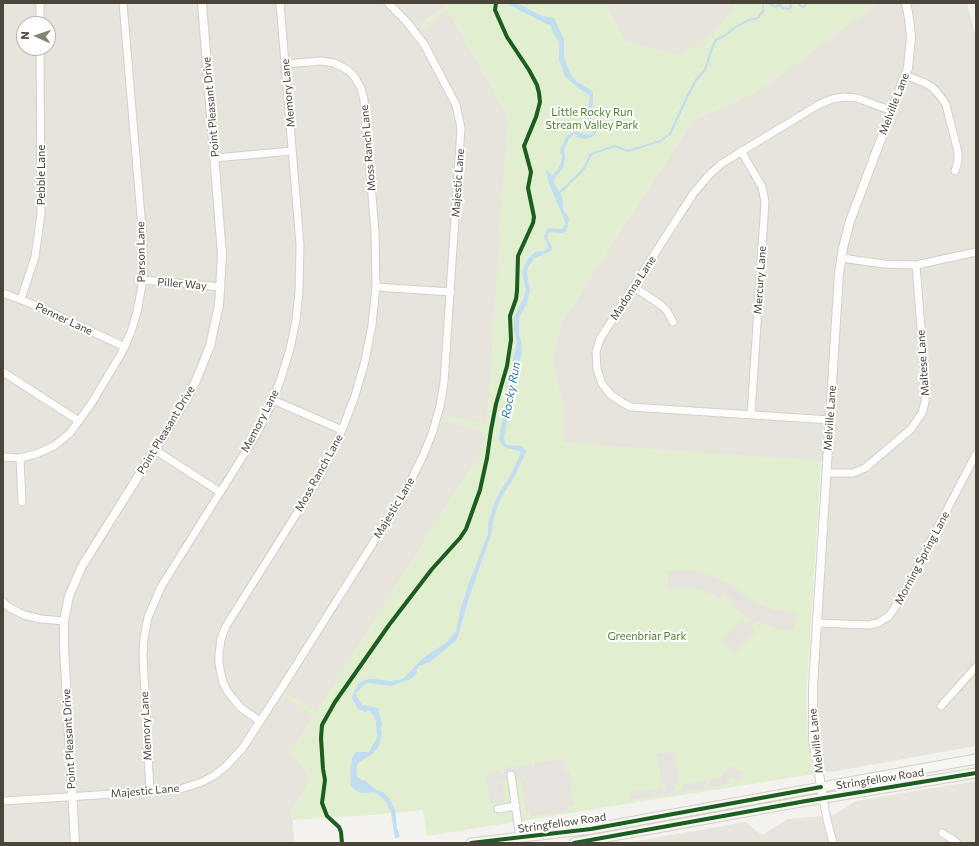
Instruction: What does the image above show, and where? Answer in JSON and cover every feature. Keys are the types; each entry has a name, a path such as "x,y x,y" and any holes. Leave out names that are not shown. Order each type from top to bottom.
{"main road":[{"name":"Stringfellow Road","path":"471,843 591,829 976,759"},
{"name":"Stringfellow Road","path":"574,843 823,798 976,773"}],"street":[{"path":"40,3 40,16"},
{"name":"Parson Lane","path":"3,457 20,458 36,454 54,446 70,433 80,421 116,363 138,312 143,280 143,240 123,3"},
{"name":"Point Pleasant Drive","path":"75,843 64,648 64,621 70,596 82,566 186,400 202,365 215,326 221,287 222,255 202,3"},
{"name":"Memory Lane","path":"150,792 143,655 145,628 151,608 160,587 256,435 273,400 290,349 296,320 299,292 300,244 280,3"},
{"name":"Majestic Lane","path":"3,801 165,792 186,788 215,775 237,756 260,721 400,500 424,456 440,406 444,382 462,135 456,105 424,44 406,21 388,3"},
{"name":"Melville Lane","path":"833,843 821,787 813,739 812,723 816,623 841,258 850,221 892,111 910,57 911,37 906,3"},
{"name":"Pebble Lane","path":"21,300 35,257 41,214 40,56"},
{"name":"Moss Ranch Lane","path":"260,721 237,704 228,692 219,664 221,639 226,626 319,478 342,430 355,396 365,361 372,325 376,287 375,231 364,100 361,88 357,80 348,70 334,63 321,61 285,64"},
{"path":"905,75 925,82 933,88 946,105 958,152 958,162 955,172"},
{"name":"Madonna Lane","path":"830,420 641,408 623,404 611,395 602,384 598,374 596,357 597,347 600,339 702,183 721,164 818,105 832,99 844,97 857,98 892,111"},
{"path":"215,158 292,150"},
{"name":"Mercury Lane","path":"741,151 762,187 765,202 751,415"},
{"path":"841,258 884,264 916,266 976,252"},
{"name":"Maltese Lane","path":"827,473 853,473 865,468 911,428 922,413 926,390 916,266"},
{"name":"Piller Way","path":"143,280 221,287"},
{"path":"376,287 451,292"},
{"path":"634,287 661,305 667,311 673,322"},
{"name":"Penner Lane","path":"3,293 42,308 124,347"},
{"path":"3,372 80,421"},
{"path":"273,400 342,430"},
{"path":"155,450 220,492"},
{"name":"Morning Spring Lane","path":"816,623 869,626 878,623 889,616 900,600 976,454"},
{"path":"20,458 22,502"},
{"path":"3,602 16,612 24,615 41,619 64,621"},
{"path":"941,706 976,667"},
{"path":"512,775 520,838"},
{"path":"498,809 516,806"},
{"path":"942,833 952,838 956,843"}],"shaded area":[{"path":"3,3 443,3 446,6 419,26 448,10 508,117 487,425 445,416 444,421 486,432 485,445 292,751 311,779 292,809 294,843 3,843"},
{"path":"605,3 737,3 714,34 682,56 625,41"},
{"path":"877,3 967,3 976,37 976,746 831,772 822,770 817,733 816,702 831,462 563,443 563,407 552,359 562,321 692,121 760,90"},
{"path":"668,570 694,571 710,576 728,583 749,599 764,607 777,611 795,613 795,631 775,628 756,621 751,627 756,631 735,653 723,641 742,620 746,624 750,619 731,606 733,603 732,600 726,595 720,599 699,589 668,587"},
{"path":"674,752 679,782 675,783 674,785 678,790 682,789 682,785 707,780 708,784 710,785 710,780 721,777 730,766 744,773 738,781 731,777 725,785 636,799 629,798 631,790 643,791 661,788 662,792 666,791 666,785 662,784 657,754"},
{"path":"563,759 565,772 569,772 574,806 568,806 569,811 531,816 530,811 526,812 521,779 525,778 525,776 498,782 498,784 503,783 505,802 491,804 486,774 500,771 504,774 504,768 532,764 532,768 534,769 535,763"},
{"path":"976,781 976,843 627,843 745,822 762,835 788,819 834,815 856,801"}],"green space":[{"path":"443,3 605,3 625,41 682,56 714,34 737,3 877,3 760,90 692,121 562,321 552,359 563,407 563,443 821,461 806,698 808,738 813,774 427,836 423,810 293,820 292,809 311,779 291,751 313,716 283,695 285,693 316,712 485,445 486,432 444,421 445,416 487,424 508,117 448,10 422,30 419,27 446,6"}],"water":[{"name":"Rocky Run","path":"505,3 517,3 542,16 554,18 564,40 564,57 570,73 576,81 592,91 593,104 591,117 597,130 595,135 590,138 585,139 575,137 578,136 574,134 569,139 564,149 565,158 563,168 555,177 554,181 562,196 563,209 569,218 567,229 566,232 563,233 548,233 547,238 552,247 551,251 534,258 528,267 527,273 530,291 527,303 519,318 519,336 521,340 522,354 516,371 504,438 506,444 522,446 526,452 514,477 501,498 494,516 491,535 469,598 458,636 456,640 430,662 419,666 416,670 417,673 411,679 390,686 368,683 355,694 362,705 378,708 382,724 382,733 379,746 371,755 359,762 357,766 357,777 366,781 389,798 395,809 397,828 400,837 395,838 391,813 386,802 374,792 358,792 351,785 350,772 352,758 356,752 369,752 377,738 376,721 374,716 370,711 366,712 358,709 352,698 359,683 364,680 372,679 391,681 403,679 423,658 446,643 456,631 460,611 469,583 488,534 488,523 495,502 511,475 521,452 507,448 502,445 499,439 509,377 517,342 514,330 514,318 526,290 522,272 527,260 535,252 544,251 548,248 544,236 548,228 562,229 566,224 548,181 546,169 552,176 558,170 562,159 560,152 561,148 566,137 571,133 577,132 590,135 594,131 587,117 590,97 565,76 559,60 559,42 551,26"}],"waterway":[{"path":"559,193 585,167 591,154 615,146 628,151 660,141 670,134 696,80 705,70 716,40 748,20 758,18 763,11 763,3"},
{"path":"770,3 775,7 780,5 783,8 789,9 791,7 790,3"},
{"path":"799,3 800,6 804,7 806,3"}],"cycle path":[{"path":"342,843 339,827 327,816 322,803 325,780 321,738 322,725 335,702 389,625 432,569 460,538 466,529 480,490 496,404 507,366 511,340 510,316 517,291 518,256 533,223 534,217 528,188 531,172 524,146 536,117 540,102 537,85 507,37 495,10 496,3"},
{"path":"574,843 806,801 976,773"},
{"path":"471,843 591,829 821,787"}],"park label":[{"name":"Little Rocky Run Stream Valley Park","path":"592,118"},
{"name":"Greenbriar Park","path":"647,636"}]}
